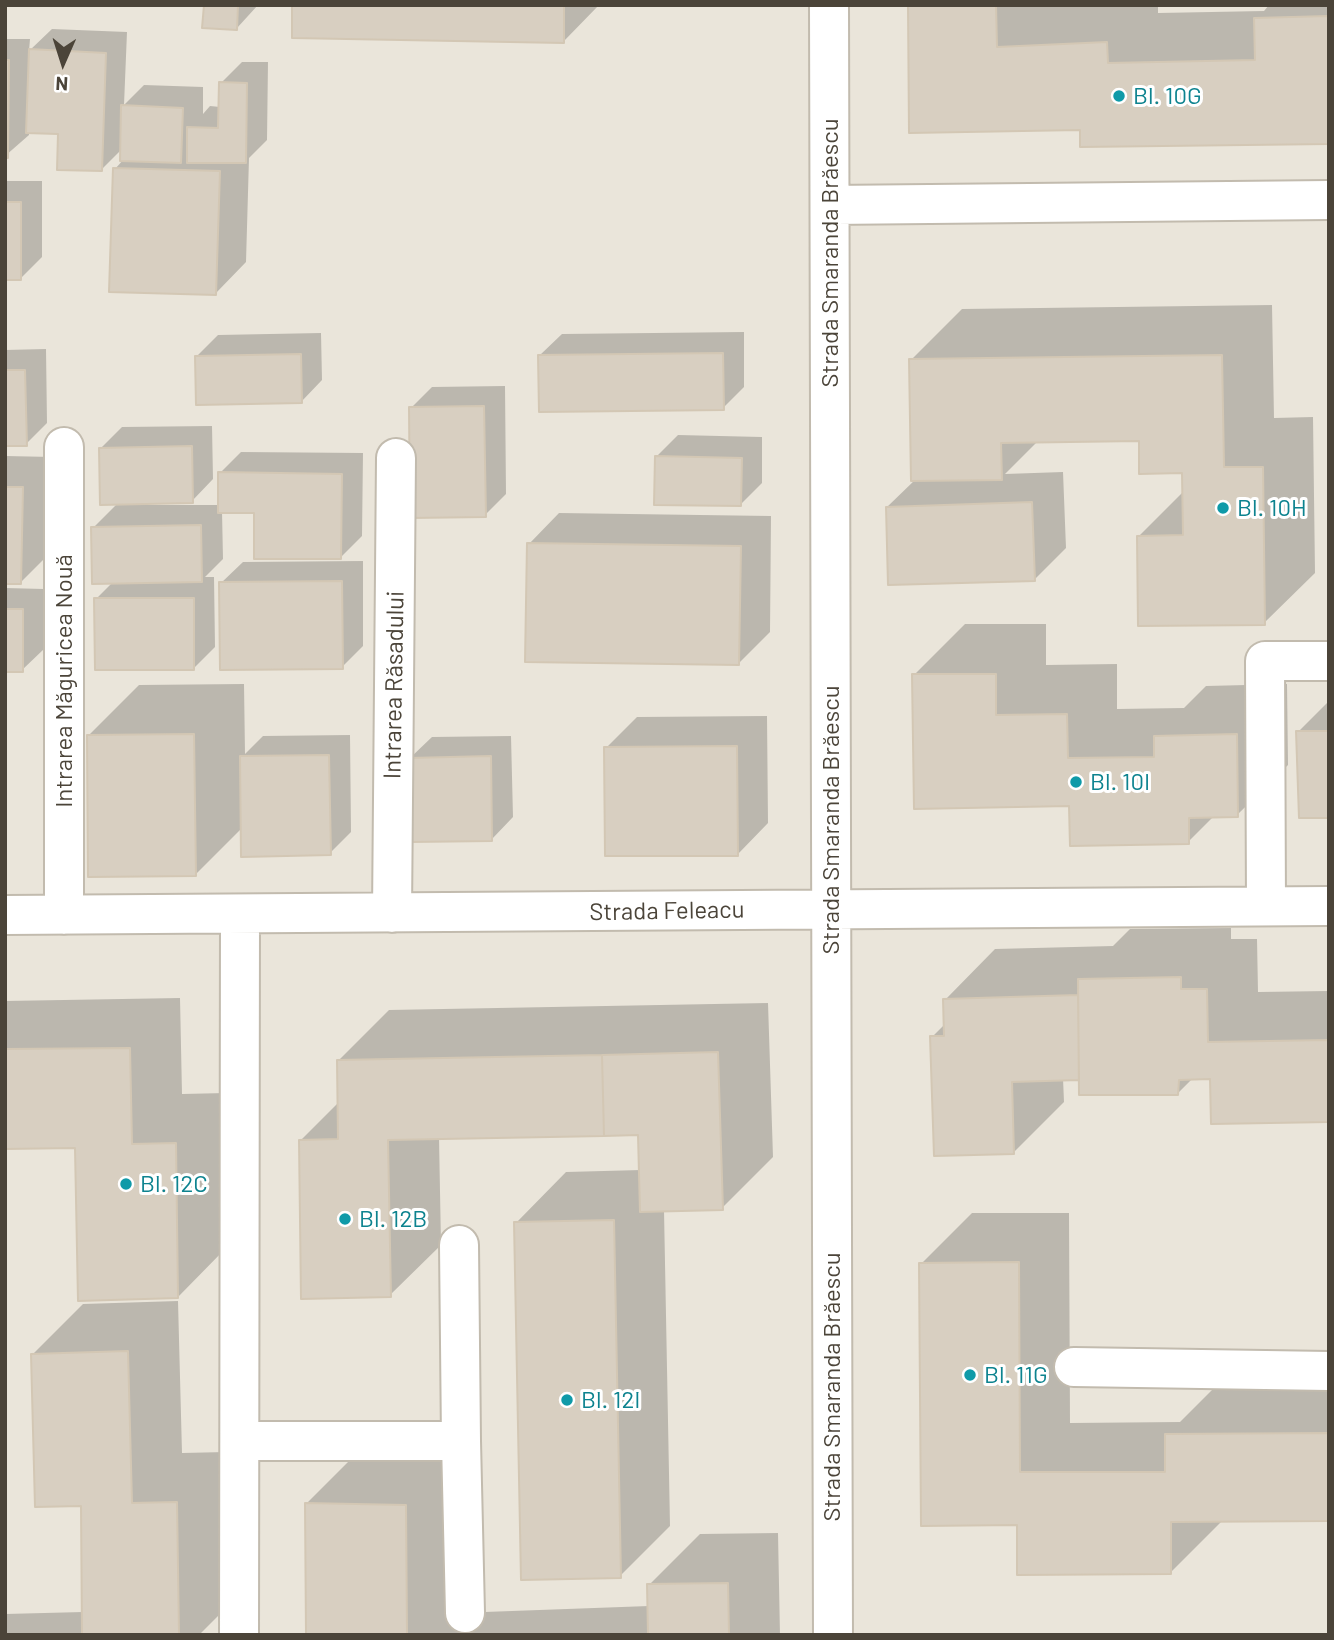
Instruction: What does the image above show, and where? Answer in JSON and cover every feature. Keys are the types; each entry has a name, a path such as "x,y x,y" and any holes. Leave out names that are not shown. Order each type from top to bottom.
{"street":[{"name":"Strada Smaranda Brăescu","path":"829,5 833,1635"},
{"path":"830,205 1329,200"},
{"name":"Intrarea Măguricea Nouă","path":"64,447 64,915"},
{"name":"Intrarea Răsadului","path":"392,913 396,458"},
{"path":"1266,906 1265,661 1329,661"},
{"name":"Strada Feleacu","path":"5,915 1329,906"},
{"path":"239,1635 240,914"},
{"path":"459,1245 465,1613"},
{"path":"1074,1367 1329,1371"},
{"path":"240,1441 461,1441"}],"shaded area":[{"path":"5,5 1329,5 1329,1635 5,1635"}],"building":[{"path":"204,5 238,5 237,30 202,28"},
{"path":"292,5 564,5 564,43 292,38"},
{"name":"Bl. 10G","path":"908,5 996,5 997,47 1107,42 1108,63 1255,60 1254,18 1329,16 1329,144 1080,147 1080,130 909,133"},
{"path":"29,49 106,53 102,171 57,170 58,134 26,133"},
{"path":"5,60 9,60 8,158 5,158"},
{"path":"219,82 247,83 246,163 187,163 187,127 218,128"},
{"path":"121,105 183,108 181,163 120,161"},
{"path":"113,168 220,171 216,295 109,292"},
{"path":"5,202 21,202 21,280 5,280"},
{"path":"723,353 724,410 539,412 538,355"},
{"path":"301,354 302,403 196,405 195,356"},
{"name":"Bl. 10H","path":"1222,355 1224,467 1263,467 1265,625 1138,626 1137,536 1183,535 1182,473 1139,474 1139,441 1001,443 1002,480 911,481 909,359"},
{"path":"5,370 25,370 27,446 5,446"},
{"path":"484,406 486,517 410,518 409,407"},
{"path":"192,446 193,503 100,505 99,448"},
{"path":"655,456 742,458 741,506 654,505"},
{"path":"218,472 342,474 341,559 254,559 254,513 218,513"},
{"path":"5,487 23,487 21,584 5,584"},
{"path":"1032,502 1035,581 888,585 886,507"},
{"path":"201,525 202,582 92,584 91,527"},
{"path":"527,543 741,546 739,665 525,662"},
{"path":"342,581 343,669 220,670 219,582"},
{"path":"94,598 194,598 194,670 95,670"},
{"path":"5,609 23,609 23,672 5,672"},
{"name":"Bl. 10I","path":"912,674 996,674 996,715 1067,714 1068,758 1154,757 1154,736 1237,734 1238,817 1189,818 1189,844 1070,846 1069,806 914,809"},
{"path":"1296,731 1329,731 1329,818 1299,818"},
{"path":"194,734 196,876 88,877 87,735"},
{"path":"737,746 738,856 605,856 604,747"},
{"path":"329,755 331,855 241,857 240,756"},
{"path":"491,756 492,841 410,842 409,758"},
{"path":"1181,977 1181,989 1207,989 1208,1042 1329,1040 1329,1122 1211,1124 1210,1079 1179,1080 1178,1095 1079,1095 1078,979"},
{"path":"1078,995 1079,1080 1012,1082 1014,1154 934,1156 930,1036 944,1036 943,999"},
{"name":"Bl. 12C","path":"130,1048 132,1144 176,1143 178,1298 78,1301 75,1148 5,1149 5,1049"},
{"path":"718,1052 723,1210 640,1212 638,1135 604,1136 602,1055"},
{"name":"Bl. 12B","path":"602,1055 604,1136 388,1140 391,1297 301,1299 299,1140 338,1139 337,1060"},
{"name":"Bl. 12I","path":"614,1220 621,1578 521,1580 514,1222"},
{"name":"Bl. 11G","path":"1019,1262 1020,1472 1165,1472 1165,1434 1329,1433 1329,1521 1171,1522 1171,1574 1017,1575 1017,1525 921,1526 919,1263"},
{"path":"128,1351 132,1503 177,1502 179,1635 82,1635 81,1506 35,1507 31,1354"},
{"path":"305,1503 406,1505 407,1635 306,1635"},
{"path":"728,1583 729,1635 648,1635 647,1584"}],"place":[{"name":"Bl. 10G","path":"1119,96"},
{"name":"Bl. 10H","path":"1223,508"},
{"name":"Bl. 10I","path":"1076,782"},
{"name":"Bl. 12C","path":"126,1184"},
{"name":"Bl. 12B","path":"345,1219"},
{"name":"Bl. 11G","path":"970,1375"},
{"name":"Bl. 12I","path":"567,1400"}]}
